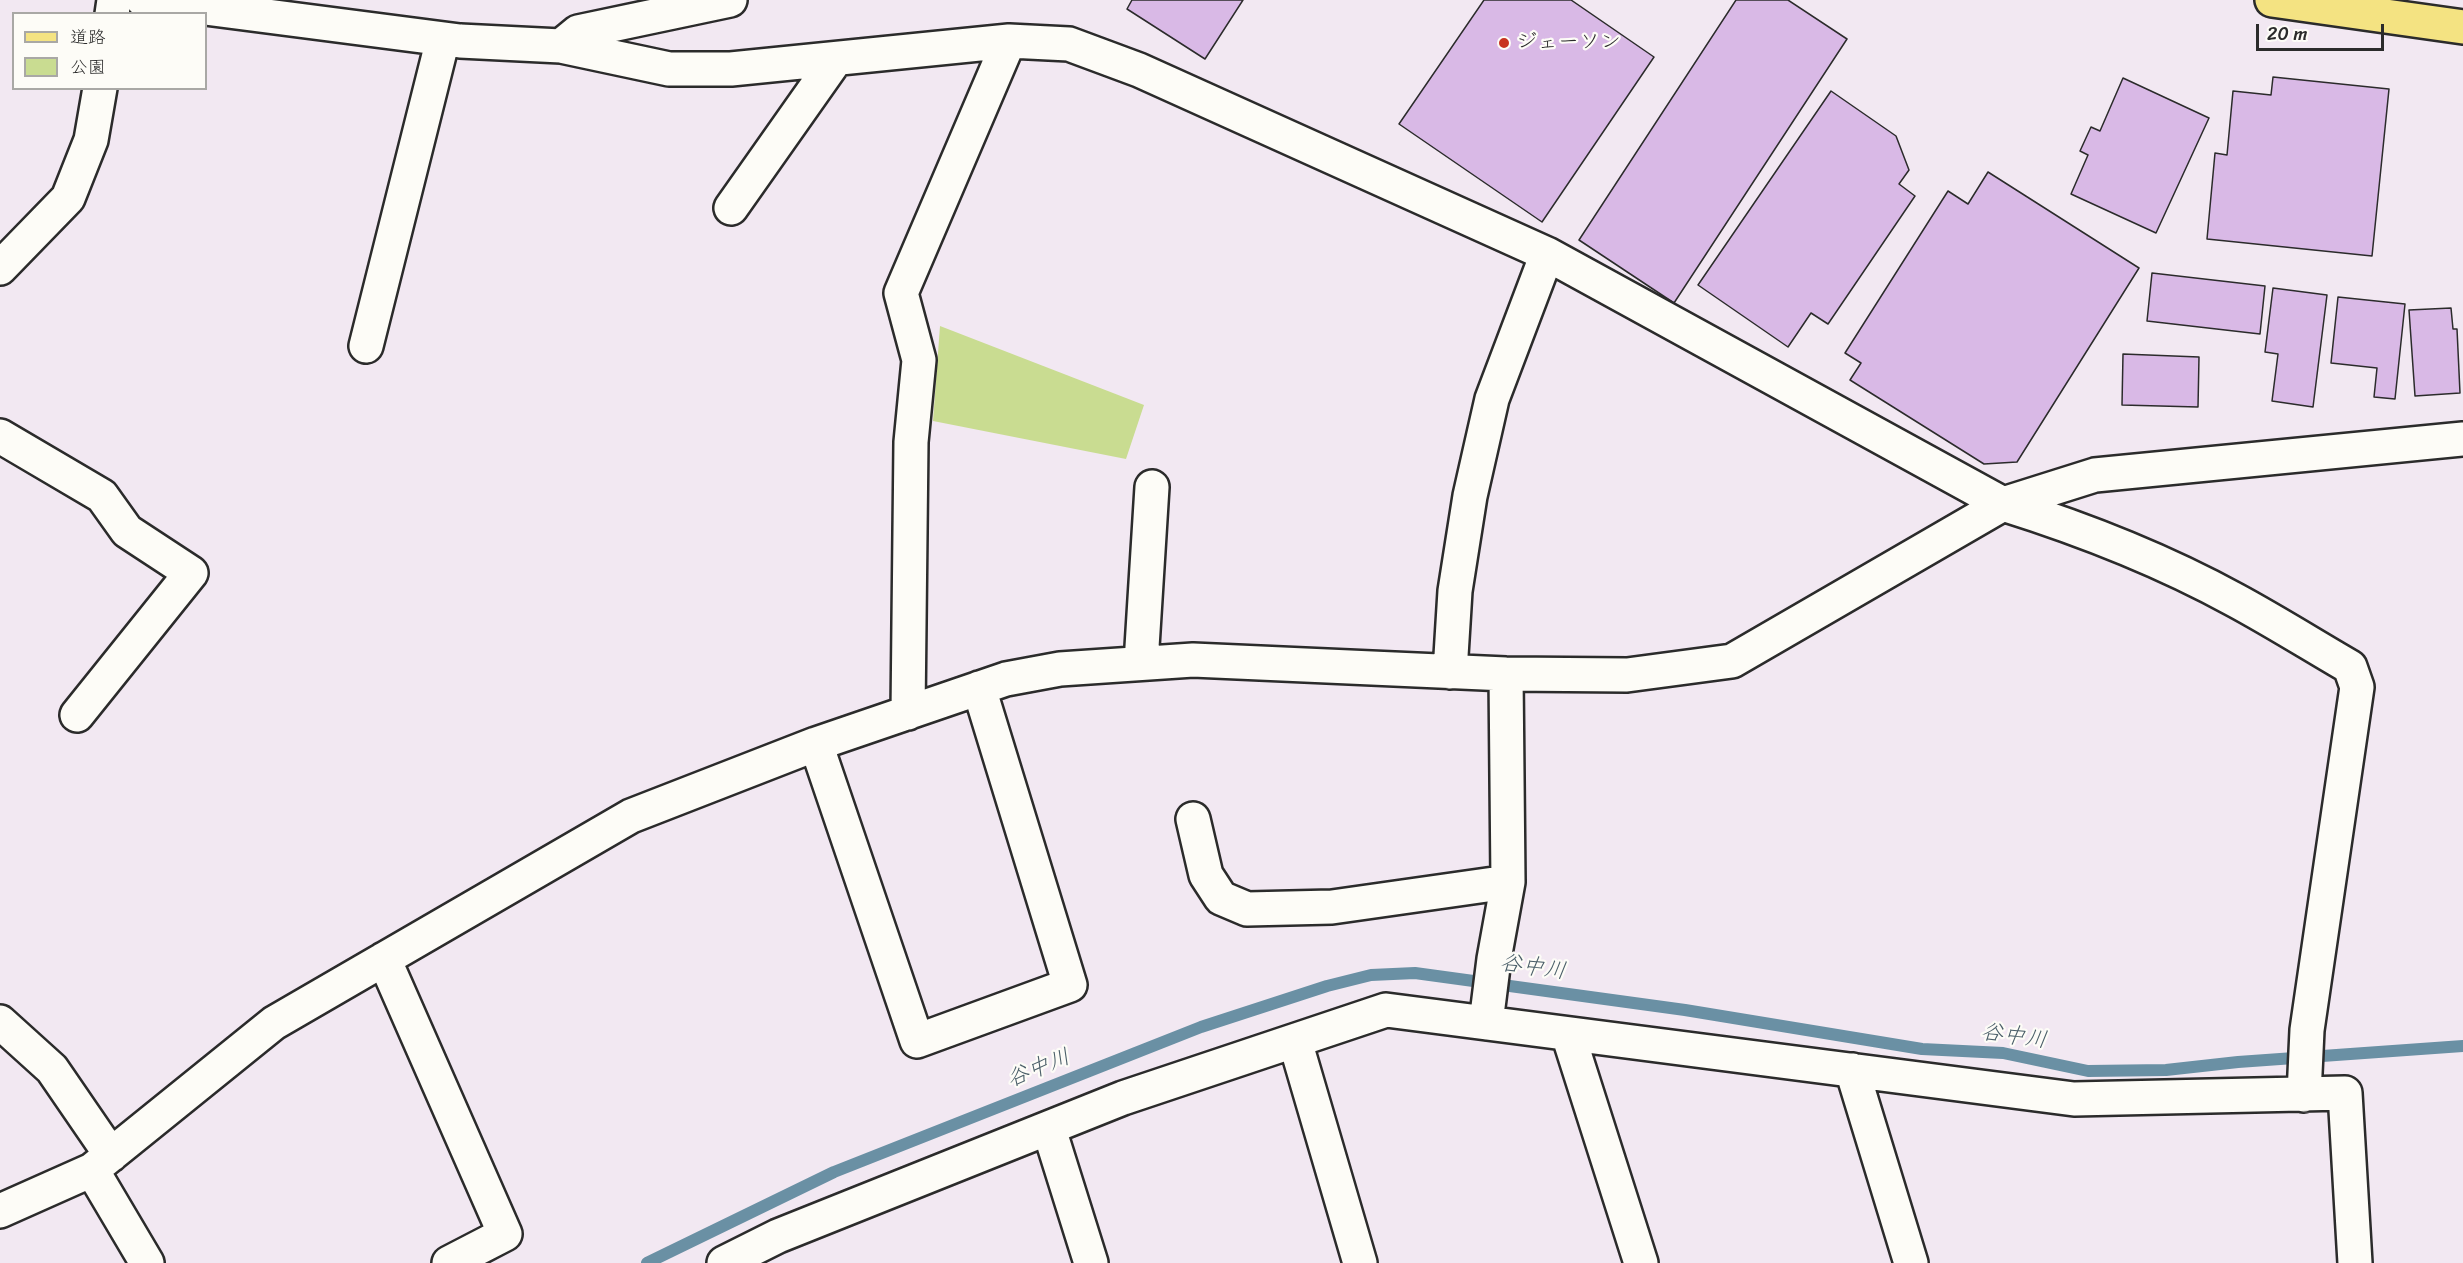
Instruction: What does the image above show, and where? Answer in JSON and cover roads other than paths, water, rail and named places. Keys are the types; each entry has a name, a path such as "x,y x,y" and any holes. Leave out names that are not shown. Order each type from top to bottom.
{"main road":[{"path":"2272,0 2452,26"}],"street":[{"path":"142,0 443,39 561,46 669,69 731,69 1009,41 1069,44 1139,70 1547,254 2003,504 2050,518 2148,557 2235,599 2350,667 2357,687 2307,1030 2304,1095"},
{"path":"561,46 578,32 730,0"},
{"path":"366,346 443,39"},
{"path":"908,713 911,441 919,360 901,293 1009,41"},
{"path":"731,207 836,59"},
{"path":"0,268 68,198 91,140 100,90"},
{"path":"1450,672 1455,591 1470,496 1489,410 1547,254"},
{"path":"0,436 102,496 127,531 191,573 77,715"},
{"path":"0,1210 102,1162 274,1023 630,816 816,744 1006,679 1060,669 1193,660 1506,675 1627,675 1732,661 2003,504 2095,475 2463,439"},
{"path":"1141,663 1152,487"},
{"path":"1487,1013 1508,882 1506,675"},
{"path":"816,744 917,1041 1071,985 979,688"},
{"path":"1193,819 1206,875 1221,898 1247,909 1332,908 1508,882"},
{"path":"384,960 505,1233 449,1263"},
{"path":"724,1263 778,1236 1123,1098 1386,1010 1487,1013 1568,1034 2074,1099 2345,1093 2355,1263"},
{"path":"0,1022 52,1070 102,1162 147,1263"},
{"path":"1568,1034 1641,1263"},
{"path":"1295,1041 1360,1263"},
{"path":"1852,1070 1911,1263"},
{"path":"1049,1129 1091,1263"}],"waterway":[{"name":"谷中川","path":"647,1263 834,1172 1201,1027 1327,986 1371,975 1415,973 1685,1010 1922,1049 2003,1053 2088,1071 2166,1070 2238,1062 2463,1046"}],"place":[{"name":"ジェーソン","path":"1504,43"}]}
